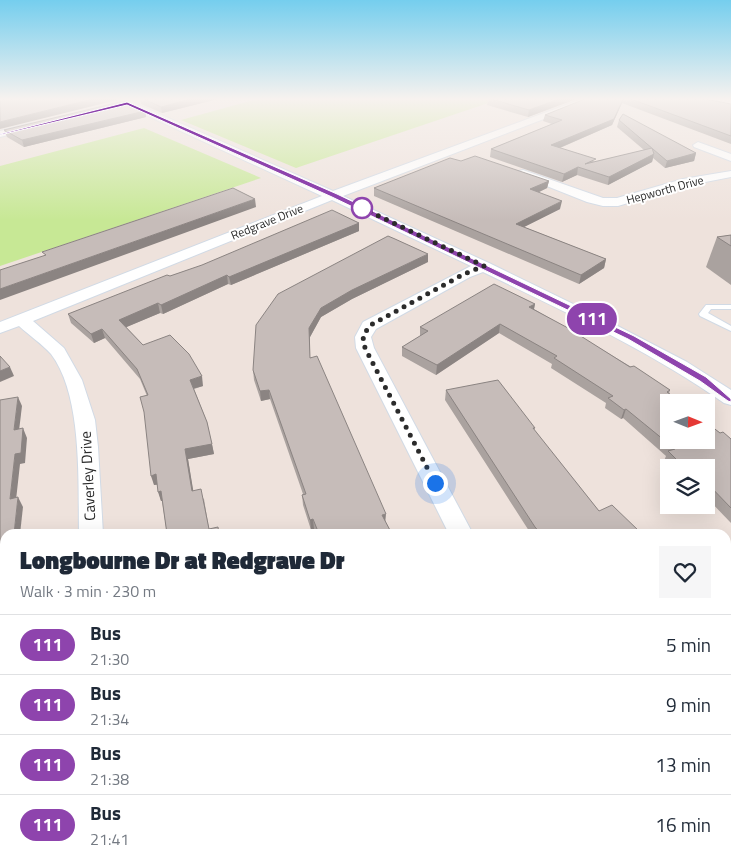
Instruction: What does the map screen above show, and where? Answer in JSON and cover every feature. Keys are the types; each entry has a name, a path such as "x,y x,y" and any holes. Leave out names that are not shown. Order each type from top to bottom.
{"street":[{"path":"205,139 335,195 484,266 657,351 730,397"},
{"name":"Redgrave Drive","path":"0,328 335,195 488,139"},
{"path":"698,145 731,158"},
{"path":"458,151 472,156"},
{"name":"Hepworth Drive","path":"515,171 592,199 611,202 631,200 651,191 731,174"},
{"path":"458,529 365,348 363,337 369,326 464,274 484,266"},
{"name":"Caverley Drive","path":"22,320 58,352 73,380 85,420 88,447 91,529"}],"lane":[{"path":"731,307 709,307 703,314 731,329"}],"green space":[{"path":"101,139 170,139 261,178 0,266 0,166"},
{"path":"227,139 381,139 296,168"}],"building":[{"path":"515,139 565,139 551,145 596,159 585,164 652,148 654,154 609,177 578,167 564,174 491,149"},
{"path":"642,139 670,139 696,153 667,161"},
{"path":"475,156 549,181 530,189 562,201 516,224 606,259 581,275 374,188 450,158 461,161"},
{"path":"233,188 255,199 0,289 0,270 46,255 42,252"},
{"path":"332,210 359,223 229,277 227,275 161,305 158,303 119,320 143,345 170,335 189,354 202,376 190,380 207,422 212,444 185,449 192,491 201,489 209,529 166,529 161,491 158,492 156,474 151,476 144,412 140,397 148,395 137,369 102,329 91,334 68,314 167,275 170,276 202,265"},
{"path":"731,235 731,246 717,237"},
{"path":"388,236 428,254 352,290 321,308 309,328 310,358 317,356 386,514 382,515 389,529 317,529 313,519 310,520 302,495 306,494 269,390 260,391 253,370 256,325 278,294"},
{"path":"494,284 535,304 529,307 568,328 630,367 634,366 670,390 667,392 670,394 660,394 660,437 626,409 624,410 608,398 613,396 554,358 557,356 500,324 437,365 402,347 428,331 420,327"},
{"path":"0,356 10,367 0,371"},
{"path":"498,380 535,428 533,428 599,511 612,505 637,529 537,529 446,390"},
{"path":"18,397 14,430 23,428 21,453 15,454 10,499 18,497 15,529 0,529 0,400"},
{"path":"715,429 720,433 723,432 731,439 731,508 715,491 715,459 676,459 668,451 675,449 715,449"}],"bus line":[{"name":"111","path":"208,139 335,195 631,337 703,379 731,399"}],"route":[{"path":"362,208 484,266 464,274 369,326 363,337 365,348 435,483"}]}
